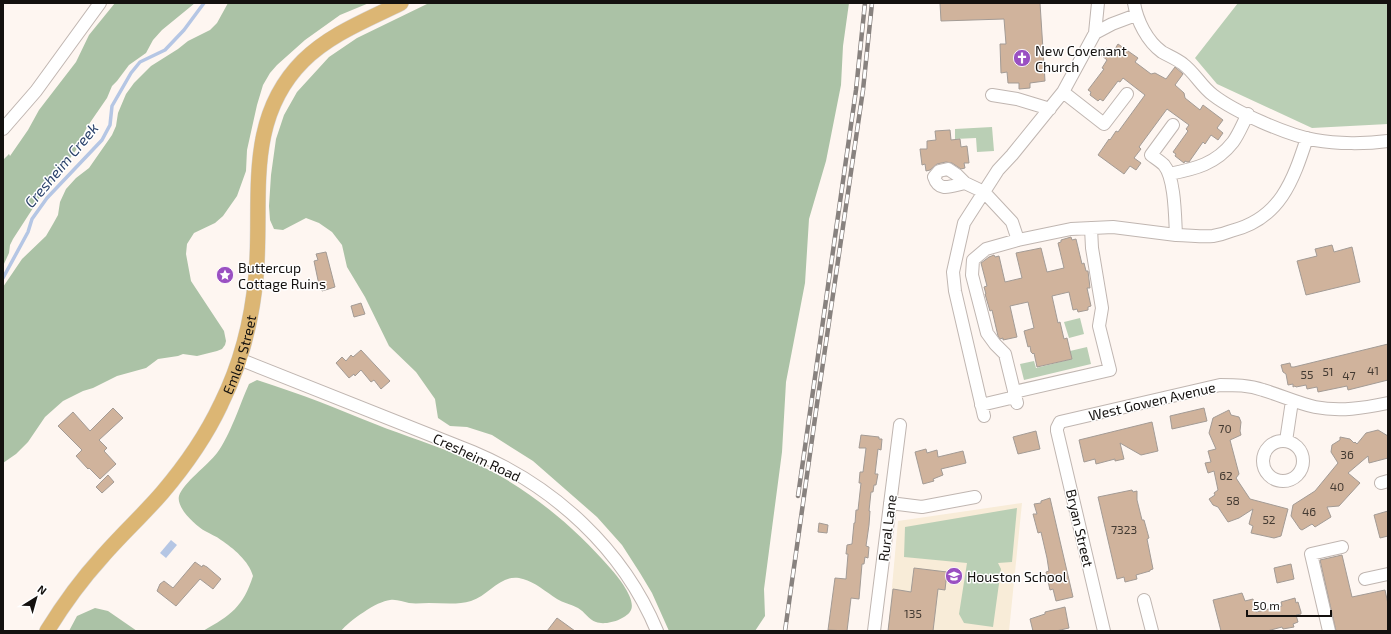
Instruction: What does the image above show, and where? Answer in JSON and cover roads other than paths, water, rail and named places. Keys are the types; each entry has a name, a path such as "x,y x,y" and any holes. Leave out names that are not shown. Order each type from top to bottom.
{"main road":[{"name":"Emlen Street","path":"47,631 82,580 106,552 162,493 185,464 205,433 221,404 239,359 250,317 256,275 259,165 265,127 275,102 287,80 303,61 329,40 401,3"}],"street":[{"path":"3,129 36,91 100,3"},
{"path":"1091,228 1092,248 1102,308 1099,326 1110,370 1015,397 983,411 955,291 953,272 964,223 998,170 1012,156 1063,92 1095,33 1098,3"},
{"path":"1095,33 1135,9 1144,31 1161,51 1190,69 1203,86 1213,95 1248,114 1308,138 1329,142 1346,143 1385,141"},
{"path":"1063,92 1104,124 1127,94"},
{"path":"992,95 1017,99 1050,110"},
{"path":"1169,174 1202,167 1212,162 1234,142 1248,114"},
{"path":"1173,125 1152,155 1164,165 1169,174 1174,201 1176,235"},
{"path":"1015,397 1005,354 987,333 972,275 973,260 986,249 1018,240 1071,229 1113,227 1176,235 1214,236 1242,229 1260,220 1281,200 1299,163 1308,138"},
{"path":"965,183 984,192 1012,222 1018,240"},
{"name":"Cresheim Road","path":"239,359 473,452 502,466 546,492 572,513 611,554 638,594 657,631"},
{"name":"West Gowen Avenue","path":"1058,425 1063,421 1220,386 1232,385 1252,387 1292,401 1316,407 1340,410 1365,408 1388,403"},
{"path":"1286,441 1292,401"},
{"name":"Bryan Street","path":"1058,425 1057,432 1104,631"},
{"name":"Rural Lane","path":"874,631 900,426"},
{"path":"890,503 922,507 976,497"},
{"path":"1329,631 1311,554 1342,547"},
{"path":"1365,579 1388,574"},
{"path":"1144,600 1152,631"}],"water":[{"path":"171,540 177,545 166,558 160,553"}],"waterway":[{"name":"Cresheim Creek","path":"3,278 28,232 32,219 47,198 102,140 110,125 112,106 131,73 140,62 165,50 184,30 204,3"}],"railway":[{"path":"798,496 856,90 865,3"},
{"path":"785,631 863,90 872,3"}],"place":[{"name":"New Covenant Church","path":"1022,58"},
{"name":"Buttercup Cottage Ruins","path":"225,275"},
{"name":"Houston School","path":"954,576"}]}
